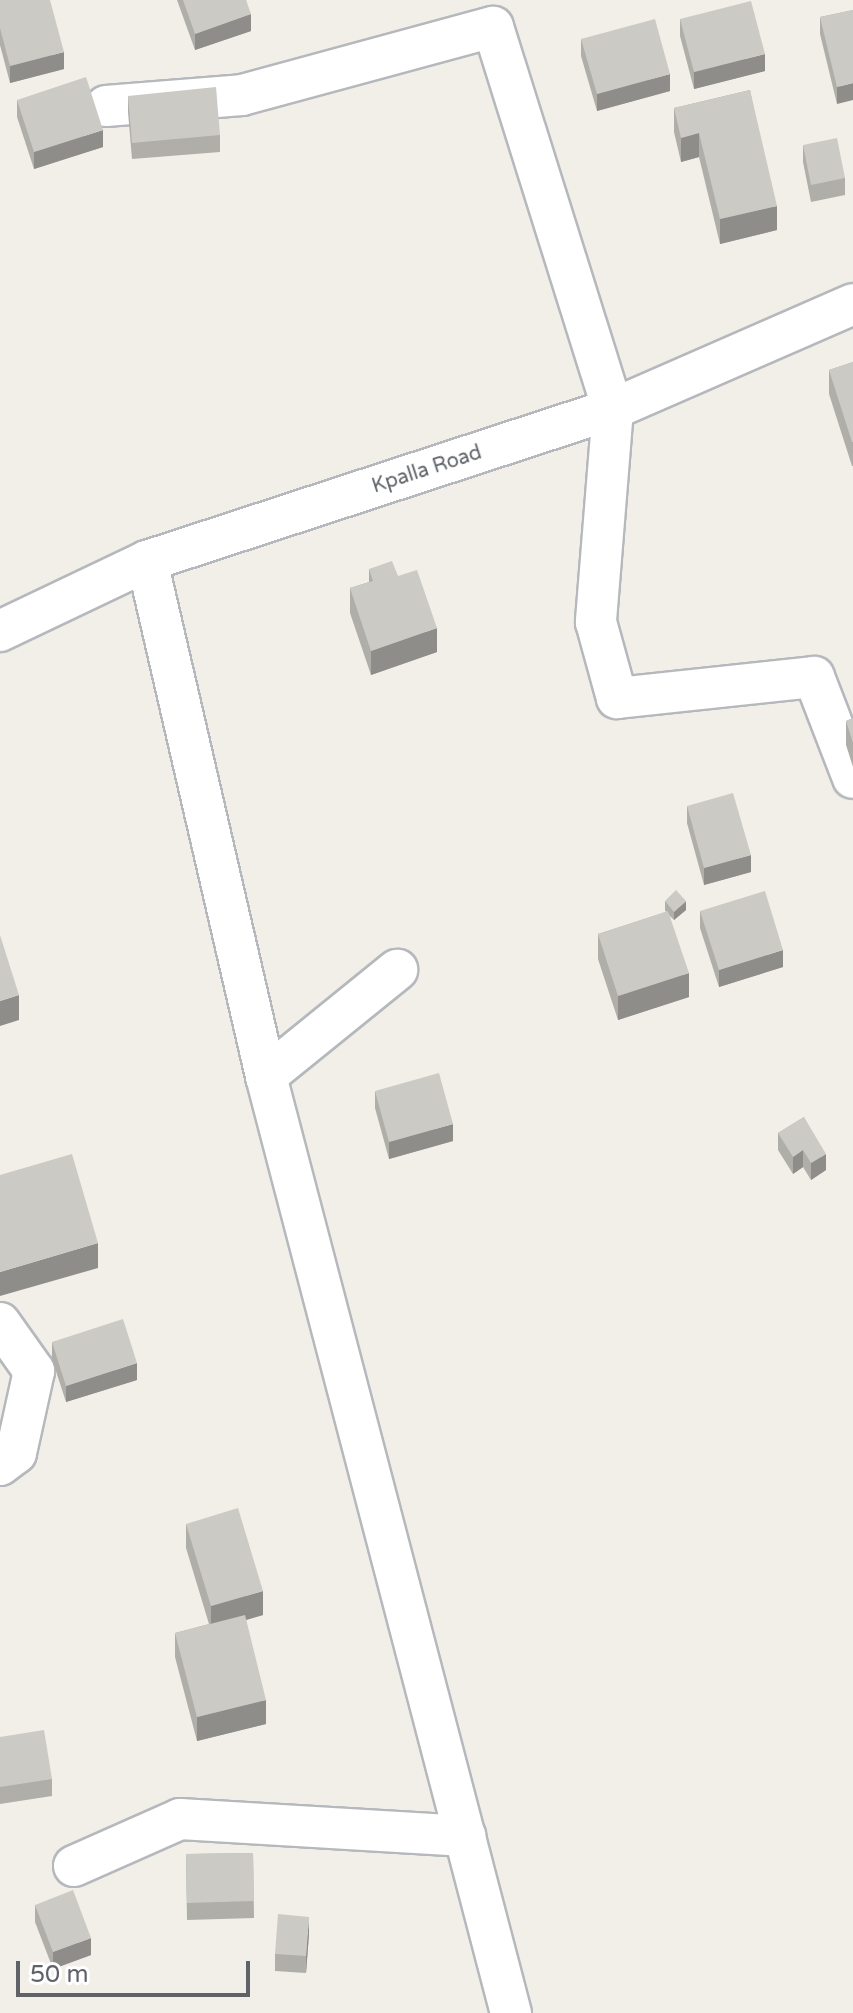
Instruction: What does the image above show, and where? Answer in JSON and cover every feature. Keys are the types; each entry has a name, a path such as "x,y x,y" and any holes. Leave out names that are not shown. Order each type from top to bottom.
{"street":[{"path":"106,106 242,95 489,13 613,409 596,622 617,698 814,677 853,778"},
{"name":"Kpalla Road","path":"0,631 147,561 613,409 853,304"},
{"path":"147,561 266,1076 511,2013"},
{"path":"266,1076 397,970"},
{"path":"0,1323 34,1371 16,1453 0,1465"},
{"path":"74,1866 180,1819 465,1836"}],"building":[{"path":"0,0 50,0 64,52 10,66 0,28"},
{"path":"183,0 246,0 251,14 195,34"},
{"path":"751,1 765,54 694,72 680,19"},
{"path":"853,10 853,83 837,87 820,17"},
{"path":"655,19 670,74 597,94 581,39"},
{"path":"86,77 103,130 34,152 17,100"},
{"path":"216,87 220,135 132,143 128,96"},
{"path":"750,90 777,206 720,219 699,133 681,138 674,108"},
{"path":"837,138 845,178 811,185 803,145"},
{"path":"853,362 853,442 852,442 829,370"},
{"path":"392,561 398,576 417,570 437,628 371,651 350,588 373,581 369,569"},
{"path":"853,718 853,743 846,721"},
{"path":"733,793 751,855 704,868 687,806"},
{"path":"676,890 686,901 674,912 665,901"},
{"path":"765,891 783,950 719,970 700,911"},
{"path":"668,911 689,973 618,996 598,934"},
{"path":"0,935 19,995 0,1001"},
{"path":"439,1073 453,1124 389,1142 375,1091"},
{"path":"804,1117 826,1154 811,1163 803,1150 793,1157 778,1133"},
{"path":"72,1154 98,1243 0,1272 0,1175"},
{"path":"123,1319 137,1363 66,1386 52,1342"},
{"path":"238,1508 263,1591 211,1606 186,1524"},
{"path":"245,1615 266,1700 197,1717 175,1633"},
{"path":"44,1730 52,1779 0,1787 0,1737"},
{"path":"253,1853 254,1901 187,1903 186,1854"},
{"path":"73,1890 91,1938 53,1952 35,1905"},
{"path":"278,1914 309,1917 306,1956 275,1954"}]}
